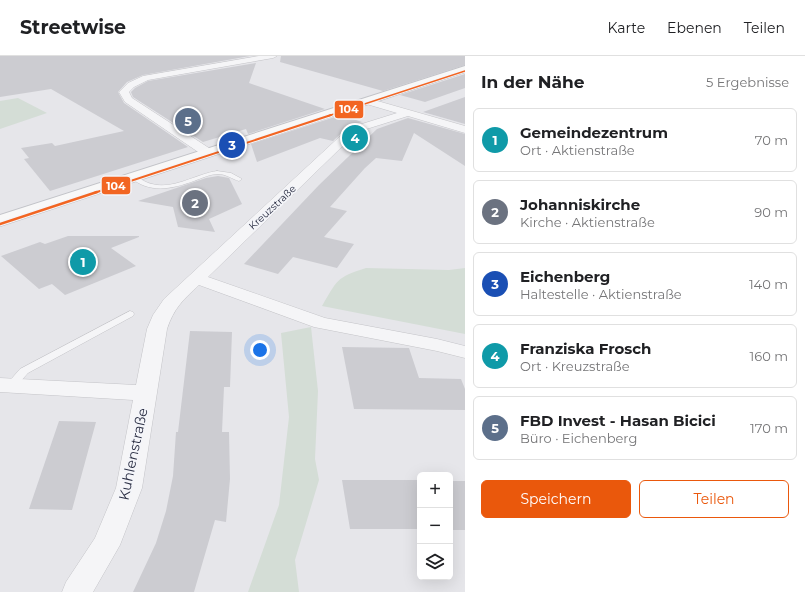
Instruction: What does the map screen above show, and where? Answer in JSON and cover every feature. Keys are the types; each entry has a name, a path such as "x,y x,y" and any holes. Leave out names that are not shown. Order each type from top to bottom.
{"main road":[{"path":"0,221 465,69"}],"street":[{"path":"208,153 128,100 124,92 137,82 146,78 273,56"},
{"path":"367,101 465,130"},
{"name":"Kreuzstraße","path":"157,329 162,315 170,303 353,130 408,113"},
{"path":"195,278 321,322 465,352"},
{"name":"Kuhlenstraße","path":"76,592 106,545 129,488 157,329"},
{"path":"5,385 146,393"}],"lane":[{"path":"134,177 150,186 159,188 172,186 213,173 224,173 239,179"},
{"path":"5,385 24,371 130,314"}],"shaded area":[{"path":"18,98 47,113 0,129 0,101"},
{"path":"366,268 449,270 465,268 465,334 322,306 338,281 349,274"},
{"path":"311,327 318,391 315,459 319,480 295,560 299,592 248,592 279,505 289,417 281,333"}],"building":[{"path":"0,56 250,56 143,75 127,82 118,92 124,103 188,147 50,191 24,159 29,158 21,148 52,143 55,146 124,131 51,89 0,97"},
{"path":"281,56 465,56 465,65 383,91 280,62"},
{"path":"256,63 249,83 325,109 248,134 246,129 203,142 133,97 131,92 148,81"},
{"path":"465,74 465,88 425,102 400,95"},
{"path":"465,97 465,124 423,112"},
{"path":"341,115 362,122 348,127 333,141 320,138 257,162 251,144"},
{"path":"408,118 465,134 465,166 414,133 402,161 376,158 330,207 347,211 324,237 354,244 337,268 293,257 278,274 244,264 319,185 377,129"},
{"path":"218,176 229,178 242,204 209,219 215,232 178,227 173,207 138,201 206,178"},
{"path":"68,236 139,236 111,248 136,266 65,295 52,284 39,289 1,256 40,242 45,244"},
{"path":"190,331 232,332 230,387 224,387 222,432 229,432 230,479 226,522 215,520 194,592 133,592 156,543 166,511 173,476 176,432 178,432"},
{"path":"342,347 409,348 419,378 461,379 465,389 465,410 354,409"},
{"path":"59,421 96,422 72,510 29,509"},
{"path":"342,480 417,480 417,529 350,529"},
{"path":"453,481 465,481 465,530 453,530"}],"transit line":[{"name":"104","path":"0,224 465,71"}],"place":[{"name":"FBD Invest - Hasan Bicici","path":"188,121"},
{"name":"Franziska Frosch","path":"355,138"},
{"name":"Eichenberg","path":"232,145"},
{"name":"Johanniskirche","path":"195,203"},
{"name":"Gemeindezentrum","path":"83,262"}]}
